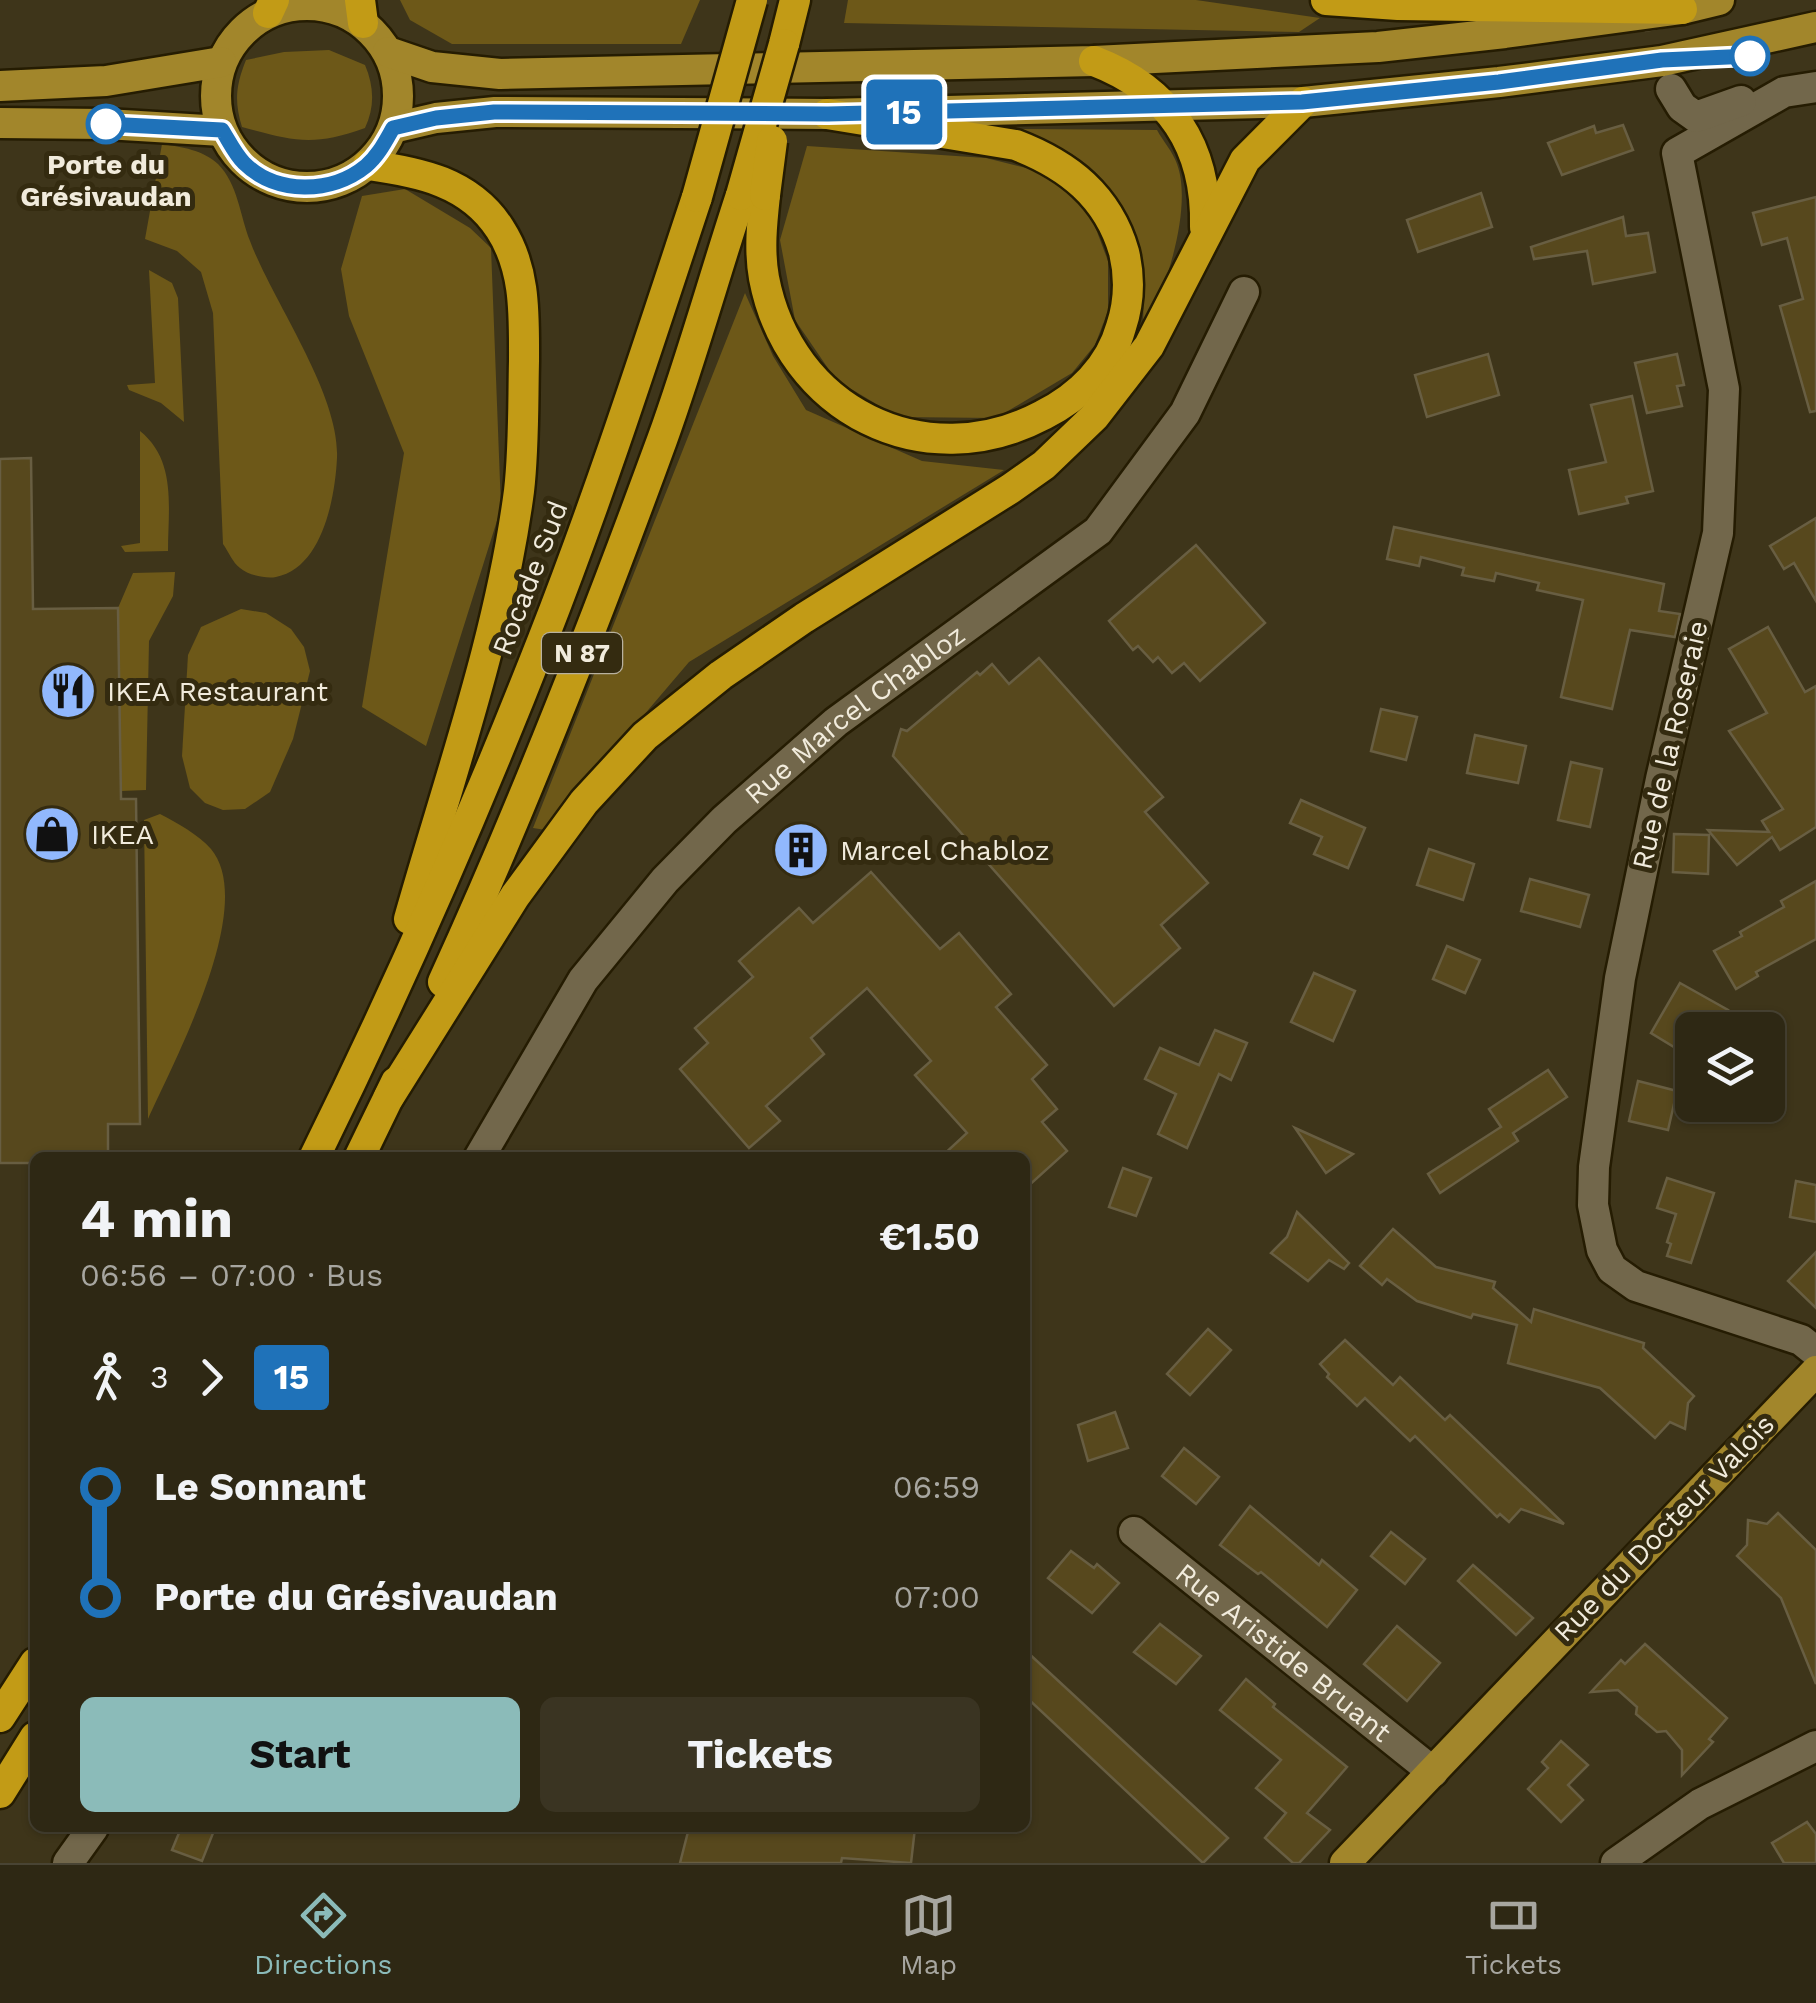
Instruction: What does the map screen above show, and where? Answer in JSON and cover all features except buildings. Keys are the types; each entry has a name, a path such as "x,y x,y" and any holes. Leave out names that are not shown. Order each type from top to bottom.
{"highway":[{"path":"724,100 738,0"},
{"name":"Rocade Sud","path":"317,1152 440,888 543,640 602,480 697,197 752,0"},
{"name":"N 87","path":"363,1152 482,895 582,654 753,195 795,0"},
{"path":"1326,0 1398,5 1682,9"},
{"path":"1094,61 1126,76 1165,106 1192,148 1206,200 1205,235"},
{"path":"390,1097 515,896 584,802 646,736 720,676 804,618 1010,490 1068,444 1116,392 1149,346 1234,176 1254,147 1302,102"},
{"path":"753,195 764,279 777,319 806,371 862,417 902,434 926,438 949,440 993,435 1054,410 1084,386 1107,360 1125,316 1128,274 1109,215 1083,182 1051,160 1016,145 828,114"},
{"path":"368,165 432,177 482,207 499,227 518,268 524,324 519,488 496,614 380,1020"},
{"path":"0,1718 30,1670"},
{"path":"0,1793 30,1745"}],"main road":[{"path":"388,52 432,67 500,74 1094,61 1378,46 1682,9 1719,0"},
{"path":"317,5 346,13 362,12 388,52 396,76 399,103 393,128 382,148 368,165 332,184 308,188 284,185 262,176 243,162 222,130 216,108 221,62 232,42 271,6 317,5"},
{"path":"1666,75 1816,26"},
{"path":"393,128 436,118 494,112 828,114 1302,102 1499,82 1666,75 1816,43"},
{"path":"0,86 106,81 221,62"},
{"path":"0,123 222,130"},
{"name":"Rue du Docteur Valois","path":"1344,1863 1816,1371"}],"street":[{"path":"1666,75 1682,107 1696,117 1753,97 1784,92"},
{"name":"Rue de la Roseraie","path":"1816,86 1784,92 1677,153 1724,389 1718,533 1660,779 1620,978 1592,1205 1596,1230 1612,1270 1636,1286 1801,1340 1816,1352"},
{"name":"Rue Marcel Chabloz","path":"483,1152 583,980 665,880 700,844 836,722 1098,531 1186,412 1244,292"},
{"name":"Rue Aristide Bruant","path":"1134,1532 1433,1772"},
{"path":"1616,1863 1700,1804 1816,1746"},
{"path":"68,1863 90,1832"}],"shaded area":[{"path":"400,0 700,0 681,44 452,44 410,20"},
{"path":"848,0 1196,0 1320,18 1299,32 844,23"},
{"path":"329,50 365,65 372,96 365,128 331,138 303,140 242,127 237,93 246,60 284,52"},
{"path":"1022,129 1157,130 1170,151 1181,182 1179,225 1168,272 1143,329 1140,266 1122,208 1097,174 1081,160"},
{"path":"162,144 199,152 225,172 260,265 328,406 337,458 329,511 305,560 276,577 243,570 223,544 213,313 201,272 177,251 145,239"},
{"path":"807,146 986,158 1051,174 1075,195 1093,221 1108,261 1108,311 1095,345 1072,373 996,418 898,417 836,380 795,320 780,240"},
{"path":"405,189 470,228 491,248 501,508 426,746 362,707 404,453 349,316 341,269 362,196"},
{"path":"149,270 172,283 178,298 184,422 161,403 129,390 127,385 155,383"},
{"path":"745,293 773,356 806,410 922,461 1004,470 689,662 546,830 533,828"},
{"path":"140,431 152,443 165,471 168,551 125,552 121,546 140,543"},
{"path":"175,572 173,596 149,641 146,790 121,791 118,608 133,573"},
{"path":"241,609 266,613 291,629 304,647 310,671 293,739 270,792 245,809 223,810 205,803 190,788 182,756 188,655 201,627"},
{"path":"160,814 211,849 223,874 225,907 207,983 148,1119 144,820"}],"tunnel":[{"path":"1654,0 1670,86"}],"bus line":[{"name":"15","path":"106,124 222,130 243,162 262,176 284,185 308,188 332,184 368,165 393,128 436,118 494,112 828,114 1302,102 1662,60 1750,56"}],"place":[{"name":"Porte du Grésivaudan","path":"106,124"},
{"name":"IKEA Restaurant","path":"68,691"},
{"name":"IKEA","path":"52,834"},
{"name":"Marcel Chabloz","path":"801,850"}]}
